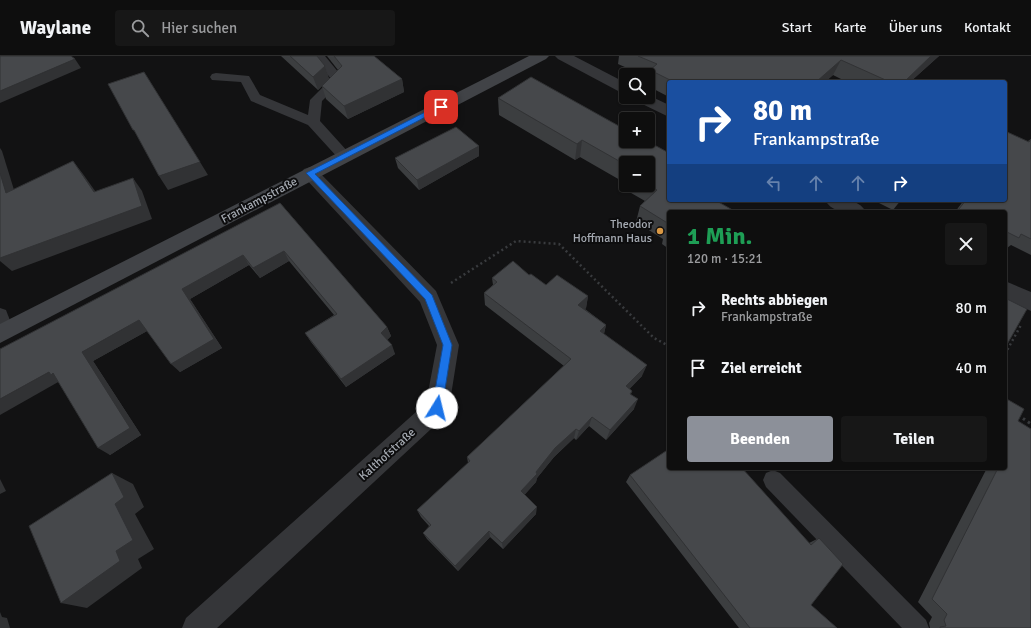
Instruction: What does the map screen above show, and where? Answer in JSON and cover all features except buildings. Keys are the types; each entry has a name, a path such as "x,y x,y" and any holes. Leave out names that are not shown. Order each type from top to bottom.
{"street":[{"name":"Frankampstraße","path":"2,327 541,56"},
{"path":"563,56 619,86"},
{"path":"654,104 667,111"},
{"name":"Kalthofstraße","path":"196,628 437,408 448,345 429,297 310,173"},
{"path":"838,202 853,210"},
{"path":"1007,290 1031,302"}],"lane":[{"path":"313,122 316,100 338,79 319,56"},
{"path":"216,77 245,79 256,98 313,122 344,156"},
{"path":"773,480 918,628"}],"path":[{"path":"429,297 516,241 558,244 654,338 667,345"},
{"path":"1007,350 1018,331"},
{"path":"1012,411 1031,424"}],"place":[{"name":"Theodor Hoffmann Haus","path":"660,231"}],"route":[{"path":"437,408 448,345 429,297 310,173 441,107"}]}
